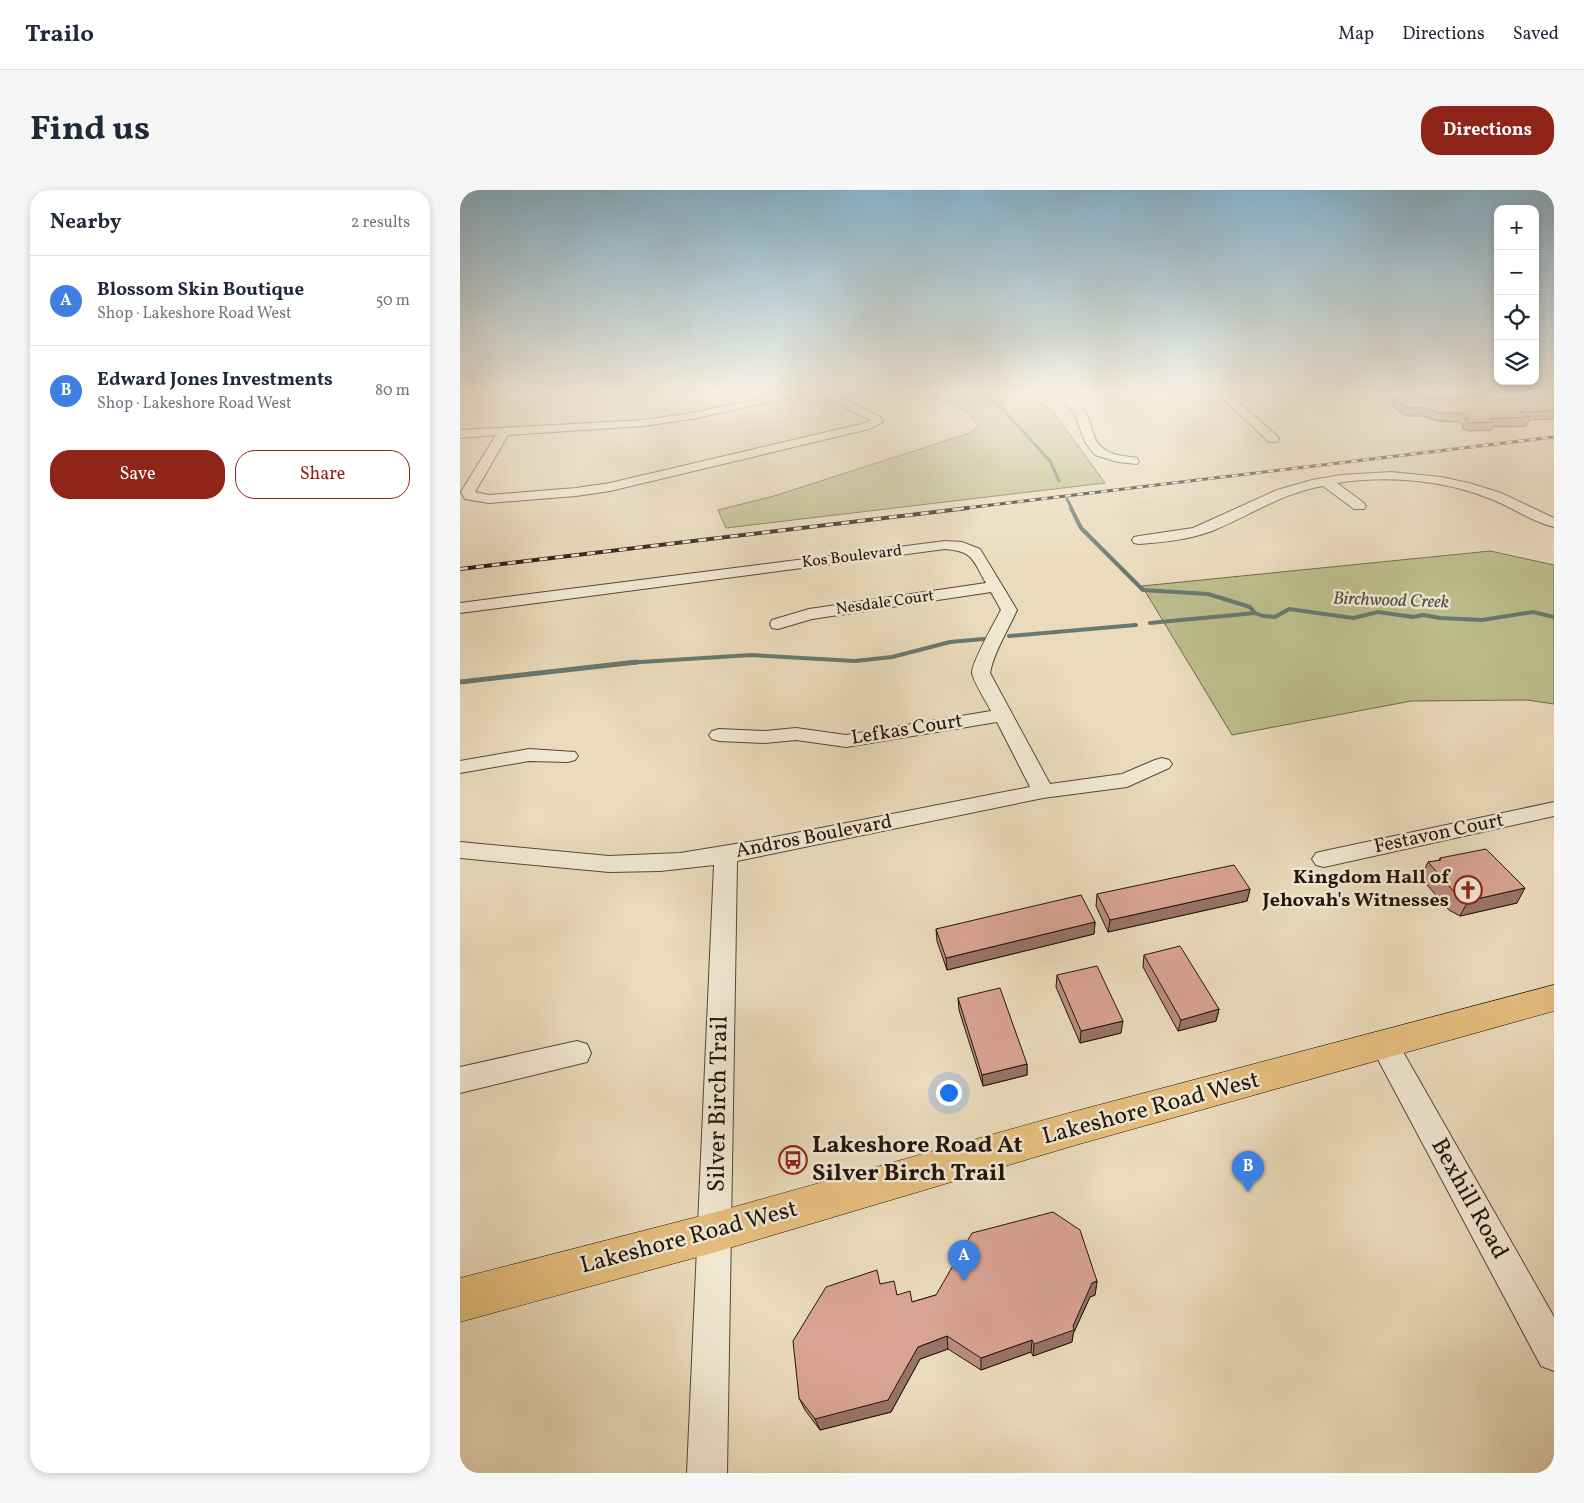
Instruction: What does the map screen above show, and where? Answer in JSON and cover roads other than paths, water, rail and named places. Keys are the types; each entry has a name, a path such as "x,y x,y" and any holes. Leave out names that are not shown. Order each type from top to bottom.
{"main road":[{"name":"Lakeshore Road West","path":"460,1300 716,1232 1076,1128 1554,998"}],"street":[{"path":"493,450 468,492 470,496 489,498 576,492 610,487 768,450"},
{"path":"1096,450 1106,456 1133,462"},
{"path":"1139,540 1162,538 1204,529 1286,492 1325,481 1376,476 1439,480 1490,494 1554,523"},
{"path":"1325,481 1359,506"},
{"name":"Kos Boulevard","path":"460,608 944,545 962,546 975,552 1009,610 989,653 984,658 981,673 1043,791"},
{"name":"Nesdale Court","path":"778,624 809,614 994,586"},
{"name":"Lefkas Court","path":"719,735 765,737 796,734 846,741 1004,715"},
{"path":"460,766 529,755 568,756"},
{"name":"Andros Boulevard","path":"460,850 621,865 660,863 726,855 1043,791 1127,780 1162,764"},
{"name":"Festavon Court","path":"1324,859 1554,809"},
{"name":"Silver Birch Trail","path":"707,1473 716,1232 726,855"},
{"name":"Bexhill Road","path":"1384,1044 1554,1353"},
{"path":"460,1080 577,1053"}],"waterway":[{"name":"Birchwood Creek","path":"1040,450 1050,461 1059,481"},
{"name":"Birchwood Creek","path":"1067,499 1072,509"},
{"name":"Birchwood Creek","path":"1071,508 1081,528 1143,590 1208,594 1250,607 1255,613"},
{"name":"Birchwood Creek","path":"1255,613 1275,617 1289,609 1353,618 1378,612 1413,617 1423,615 1440,618 1482,620 1533,612 1554,617"},
{"path":"1150,623 1255,613"},
{"path":"1009,636 1136,625"},
{"path":"632,663 751,655 855,661 892,657 950,642 984,639"},
{"path":"632,663 637,662"},
{"path":"625,663 632,663"},
{"path":"460,682 632,663"}],"railway":[{"path":"958,509 1447,450"},
{"path":"460,569 968,508"}],"place":[{"name":"Kingdom Hall of Jehovah's Witnesses","path":"1468,890"},
{"name":"Lakeshore Road At Silver Birch Trail","path":"793,1160"},
{"name":"Edward Jones Investments","path":"1248,1192"},
{"name":"Blossom Skin Boutique","path":"964,1281"}]}
